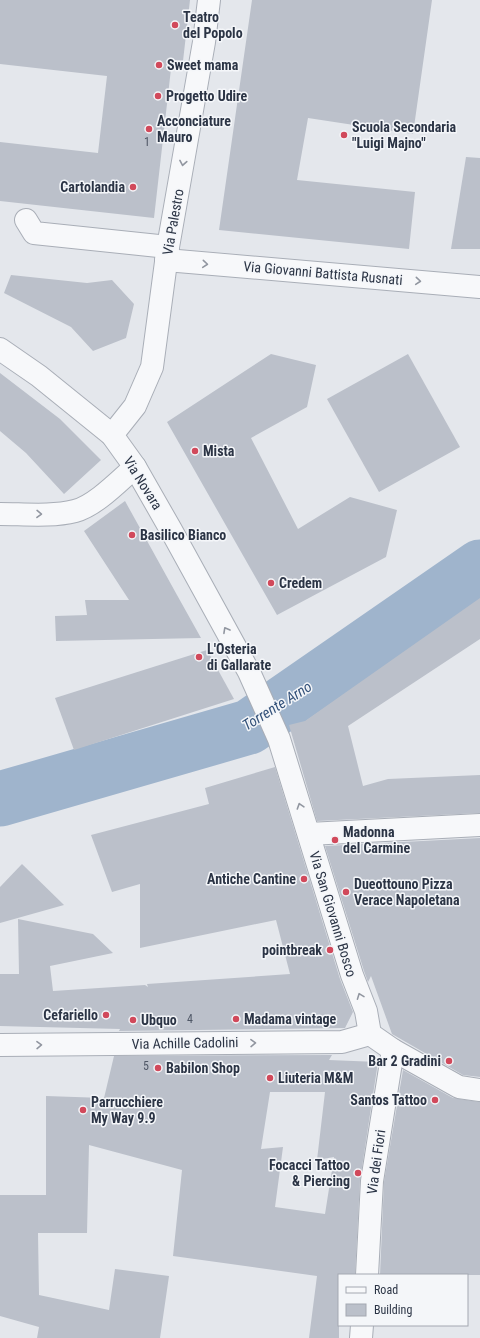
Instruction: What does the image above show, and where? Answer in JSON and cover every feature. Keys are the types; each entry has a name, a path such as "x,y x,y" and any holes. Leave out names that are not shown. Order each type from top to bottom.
{"street":[{"name":"Via Palestro","path":"112,435 135,406 152,367 167,253 204,42 209,0"},
{"name":"Via Giovanni Battista Rusnati","path":"26,220 34,233 167,253 480,287"},
{"name":"Via Novara","path":"0,349 39,376 112,435 134,467 171,530 252,677"},
{"path":"0,514 53,515 76,511 103,495 134,467"},
{"name":"Via San Giovanni Bosco","path":"252,677 278,739 352,975 366,1011 370,1034"},
{"path":"308,834 480,825"},
{"path":"370,1034 393,1050 459,1087 480,1090"},
{"name":"Via Achille Cadolini","path":"0,1045 342,1042 370,1034"},
{"name":"Via dei Fiori","path":"367,1274 372,1181 393,1050"},
{"path":"361,1338 362,1326"}],"building":[{"path":"0,0 190,0 183,61 172,60 154,218 0,201 0,142 98,153 107,76 0,64"},
{"name":"Scuola Secondaria \"Luigi Majno\"","path":"252,0 432,0 413,134 308,118 297,180 415,192 409,249 219,230"},
{"path":"466,157 480,158 480,249 451,249"},
{"path":"11,275 87,283 112,280 134,304 126,338 93,351 71,327 4,293"},
{"path":"271,354 316,365 307,407 251,438 298,529 350,497 397,510 386,557 277,615 167,422"},
{"path":"408,354 460,447 379,492 327,399"},
{"path":"0,373 60,419 101,460 64,494 26,453 0,431"},
{"path":"125,501 201,638 56,641 55,616 87,615 85,600 129,600 84,531"},
{"path":"480,598 480,639 348,726 363,786 388,779 480,775 480,813 317,821 289,725 305,721"},
{"path":"207,650 234,699 74,750 55,698"},
{"path":"275,767 340,979 353,1012 345,1028 119,1031 120,1029 0,1026 0,974 19,974 18,919 93,934 113,953 50,966 53,991 145,985 148,987 147,984 290,974 276,920 140,948 140,884 112,892 91,835 209,804 205,788"},
{"path":"480,838 480,1077 463,1075 392,1034 371,976 368,982 364,971 325,846"},
{"path":"22,864 64,905 0,923 0,887"},
{"path":"332,1055 329,1060 378,1062 360,1180 355,1274 338,1274 339,1338 309,1338 317,1276 173,1256 182,1170 89,1145 87,1233 38,1233 39,1295 109,1310 115,1269 169,1276 160,1338 37,1338 39,1327 0,1316 0,1195 46,1195 46,1096 104,1098 114,1056","holes":["270,1092 325,1092 317,1160 334,1157 325,1214 275,1207 283,1147 261,1149"]},
{"path":"403,1070 453,1098 480,1102 480,1275 380,1274 384,1182"}],"waterway":[{"name":"Torrente Arno","path":"0,799 249,727 480,567"}],"place":[{"name":"Teatro del Popolo","path":"175,25"},
{"name":"Sweet mama","path":"159,65"},
{"name":"Progetto Udire","path":"158,96"},
{"name":"Acconciature Mauro","path":"149,129"},
{"name":"Scuola Secondaria \"Luigi Majno\"","path":"344,135"},
{"name":"Cartolandia","path":"133,187"},
{"name":"Mista","path":"195,451"},
{"name":"Basilico Bianco","path":"132,535"},
{"name":"Credem","path":"271,583"},
{"name":"L'Osteria di Gallarate","path":"199,657"},
{"name":"Madonna del Carmine","path":"335,840"},
{"name":"Antiche Cantine","path":"304,879"},
{"name":"Dueottouno Pizza Verace Napoletana","path":"346,892"},
{"name":"pointbreak","path":"330,950"},
{"name":"Cefariello","path":"106,1015"},
{"name":"Madama vintage","path":"236,1019"},
{"name":"Ubquo","path":"133,1020"},
{"name":"Bar 2 Gradini","path":"449,1061"},
{"name":"Babilon Shop","path":"158,1068"},
{"name":"Liuteria M&M","path":"270,1078"},
{"name":"Santos Tattoo","path":"435,1100"},
{"name":"Parrucchiere My Way 9.9","path":"83,1110"},
{"name":"Focacci Tattoo & Piercing","path":"358,1173"}]}
